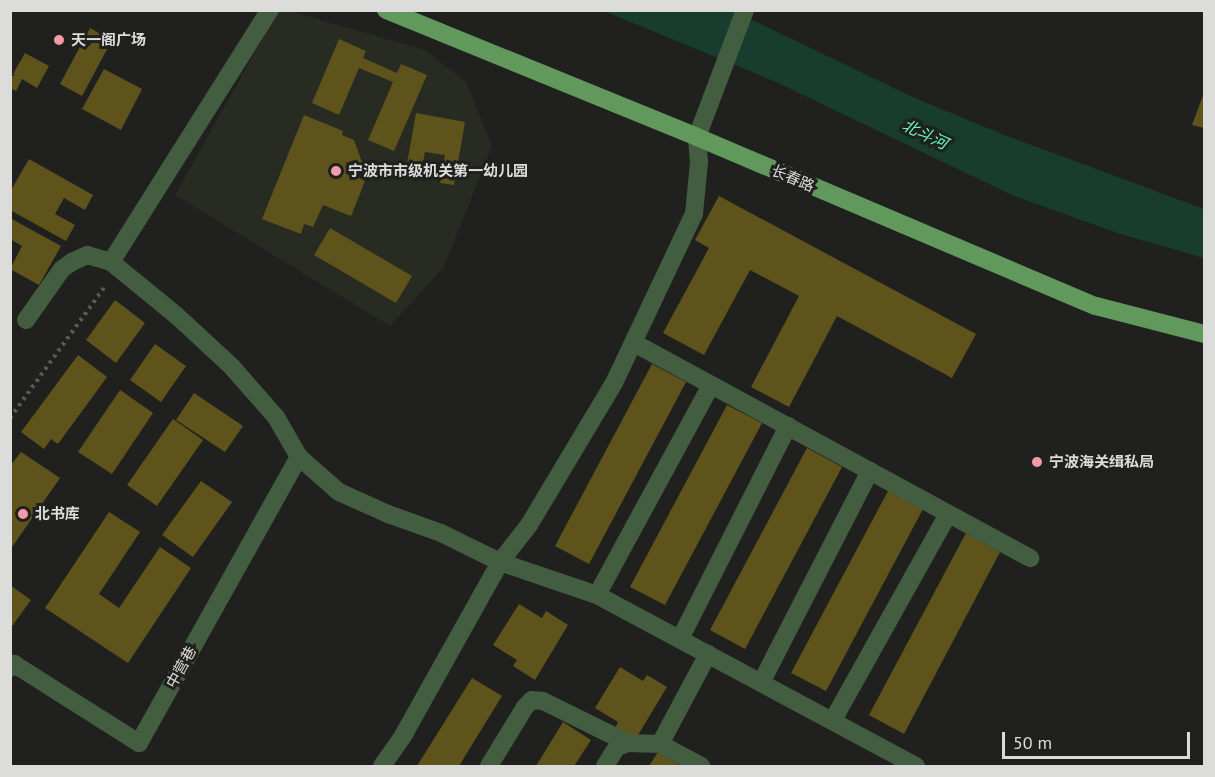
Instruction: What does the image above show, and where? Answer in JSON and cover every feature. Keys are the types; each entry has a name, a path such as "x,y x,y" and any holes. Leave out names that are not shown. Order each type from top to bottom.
{"main road":[{"name":"长春路","path":"386,10 697,137 1096,306 1204,334"}],"street":[{"path":"115,265 270,10"},
{"path":"382,766 404,734 500,562 530,525 614,383 694,214 699,162 697,137 745,10"},
{"path":"26,320 62,269 72,262 87,255 115,265 177,316 232,367 276,417 299,457 339,492 388,514 441,533 500,562 597,595 762,681 916,766"},
{"path":"633,343 1030,558"},
{"path":"597,595 711,385"},
{"path":"680,639 788,426"},
{"name":"中营巷","path":"10,668 14,664 139,743 299,457"},
{"path":"762,681 870,471"},
{"path":"833,720 948,514"},
{"path":"660,744 708,654"},
{"path":"489,766 525,707 532,700 543,701 628,743"},
{"path":"605,766 618,747 628,743 660,744 701,766"}],"path":[{"path":"10,418 115,265"}],"shaded area":[{"name":"宁波市市级机关第一幼儿园","path":"278,11 289,11 425,50 466,82 492,146 444,267 390,326 175,195"}],"water":[{"name":"北斗河","path":"604,11 733,11 917,99 1007,136 1204,209 1204,258 1117,233 1012,195 776,82"}],"building":[{"path":"90,28 112,40 82,96 60,84"},
{"path":"339,39 366,51 363,58 397,73 401,64 427,75 394,151 368,140 393,82 359,68 339,115 312,103"},
{"path":"25,53 49,66 37,88 22,79 16,91 10,88 10,76 15,76 13,74"},
{"path":"104,69 142,89 121,130 82,109"},
{"path":"1204,93 1204,128 1192,125"},
{"path":"416,113 465,122 454,185 440,183 445,155 425,152 420,178 405,175"},
{"path":"304,115 343,131 342,135 354,140 363,165 350,174 365,181 351,216 323,205 313,227 304,224 301,234 262,219"},
{"path":"29,159 93,195 85,210 64,198 55,214 75,225 66,241 10,210 10,192"},
{"path":"719,196 976,334 952,378 837,316 789,407 751,387 799,296 750,270 704,355 663,333 709,248 695,240"},
{"path":"10,218 61,246 39,285 10,269 22,246 10,239"},
{"path":"330,228 412,276 396,303 314,255"},
{"path":"115,300 145,323 116,363 86,340"},
{"path":"155,344 186,366 161,402 130,380"},
{"path":"78,355 107,377 58,444 51,439 44,449 21,432"},
{"path":"652,364 686,382 589,564 555,546"},
{"path":"120,390 153,413 112,474 78,452"},
{"path":"194,393 243,426 225,452 176,420"},
{"path":"727,405 762,423 665,605 630,587"},
{"path":"173,419 203,440 157,506 127,485"},
{"path":"807,448 842,467 745,649 710,630"},
{"name":"北书库","path":"21,452 60,478 10,550 10,466"},
{"path":"201,481 232,502 193,557 162,535"},
{"path":"888,491 923,509 826,691 791,673"},
{"path":"109,512 140,532 99,594 119,608 160,547 191,568 128,663 45,608"},
{"path":"966,533 1000,552 904,734 869,715"},
{"path":"10,585 31,600 10,629"},
{"path":"519,604 542,618 546,611 568,625 535,680 513,666 517,660 493,645"},
{"path":"620,667 643,681 647,675 667,687 635,740 615,728 618,722 595,708"},
{"path":"472,678 502,696 459,766 417,766"},
{"path":"563,722 591,740 574,766 536,766"},
{"path":"658,752 681,766 649,766"}],"place":[{"name":"天一阁广场","path":"59,40"},
{"name":"宁波市市级机关第一幼儿园","path":"336,171"},
{"name":"宁波海关缉私局","path":"1037,462"},
{"name":"北书库","path":"23,514"}]}
